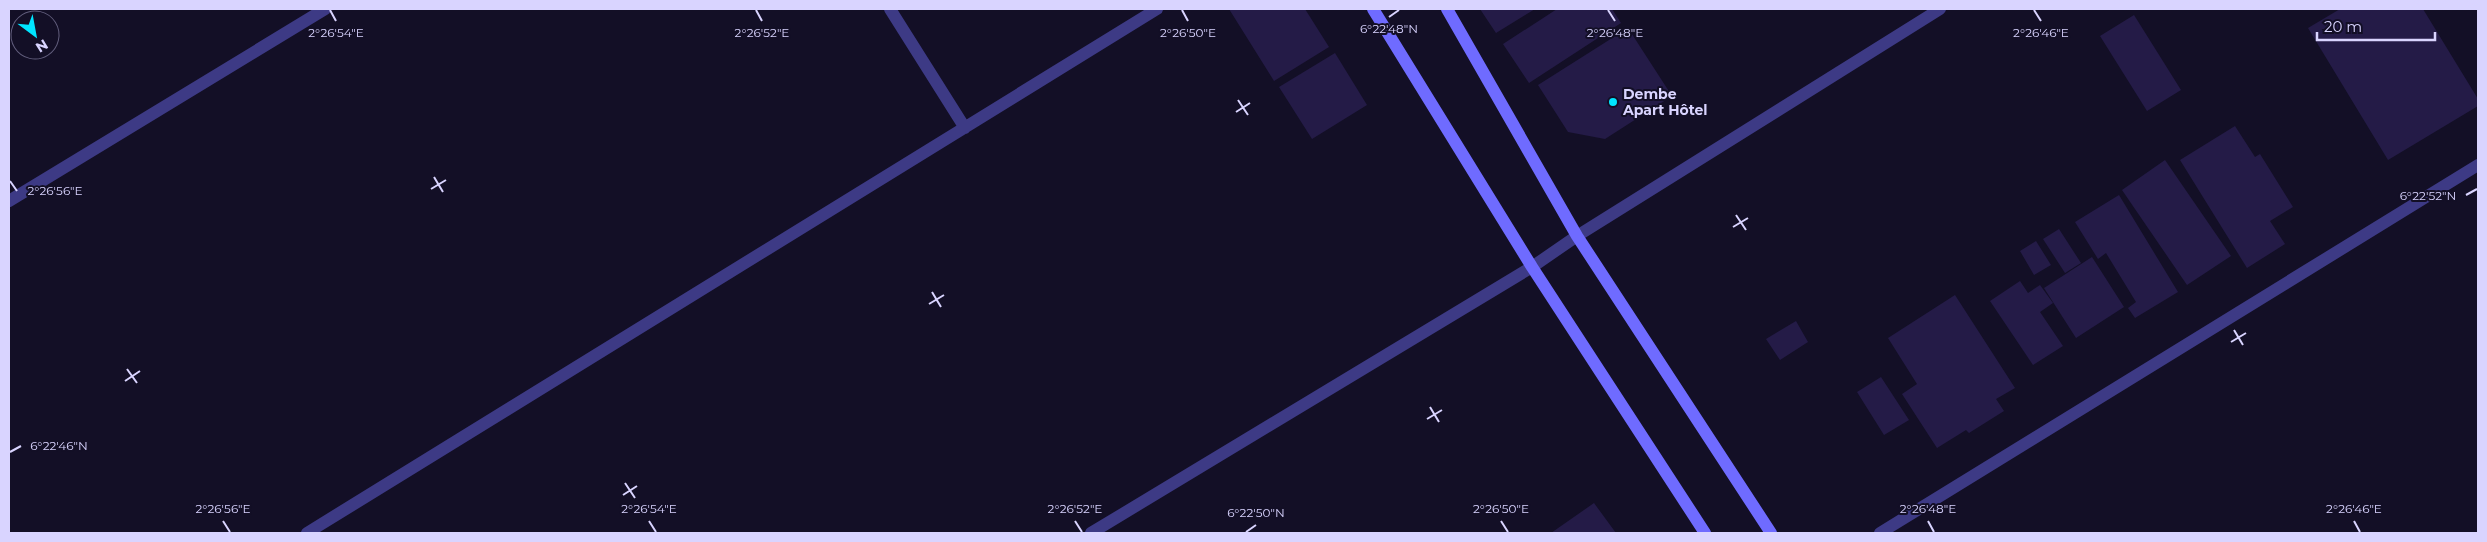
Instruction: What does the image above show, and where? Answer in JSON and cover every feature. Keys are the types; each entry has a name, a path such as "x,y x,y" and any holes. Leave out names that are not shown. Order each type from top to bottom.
{"main road":[{"path":"1372,9 1532,267 1705,533"},
{"path":"1448,9 1577,236 1771,533"}],"street":[{"path":"9,201 325,9"},
{"path":"890,9 965,128"},
{"path":"307,533 1157,9"},
{"path":"1091,533 1532,267 1577,236 1940,9"},
{"path":"1880,533 2478,165"}],"building":[{"path":"1229,9 1305,9 1329,47 1274,81"},
{"path":"1480,9 1535,9 1496,33"},
{"path":"1557,9 1612,9 1621,23 1529,83 1503,44"},
{"path":"2340,9 2423,9 2478,99 2478,106 2388,160 2308,28"},
{"path":"2134,15 2181,90 2147,111 2100,36"},
{"path":"1628,28 1672,96 1605,139 1568,132 1538,85"},
{"path":"1335,53 1367,105 1312,139 1279,87"},
{"path":"2235,126 2255,157 2260,154 2293,207 2270,221 2285,244 2247,268 2180,160"},
{"path":"2165,160 2231,256 2187,285 2122,190"},
{"path":"2119,195 2178,292 2135,318 2128,308 2136,302 2106,253 2098,259 2075,222"},
{"path":"2059,229 2081,263 2065,273 2043,239"},
{"path":"2036,241 2051,265 2034,275 2020,251"},
{"path":"2092,257 2124,307 2076,338 2044,288"},
{"path":"2020,281 2028,293 2040,285 2053,303 2040,312 2063,346 2033,365 1990,301"},
{"path":"1955,295 2015,388 1996,399 2004,411 1969,433 1966,430 1937,448 1902,394 1917,384 1888,338"},
{"path":"1796,321 1808,342 1780,360 1766,339"},
{"path":"1881,377 1909,420 1884,435 1857,392"},
{"path":"1594,503 1616,533 1551,533"}],"place":[{"name":"Dembe Apart Hôtel","path":"1613,102"}]}
